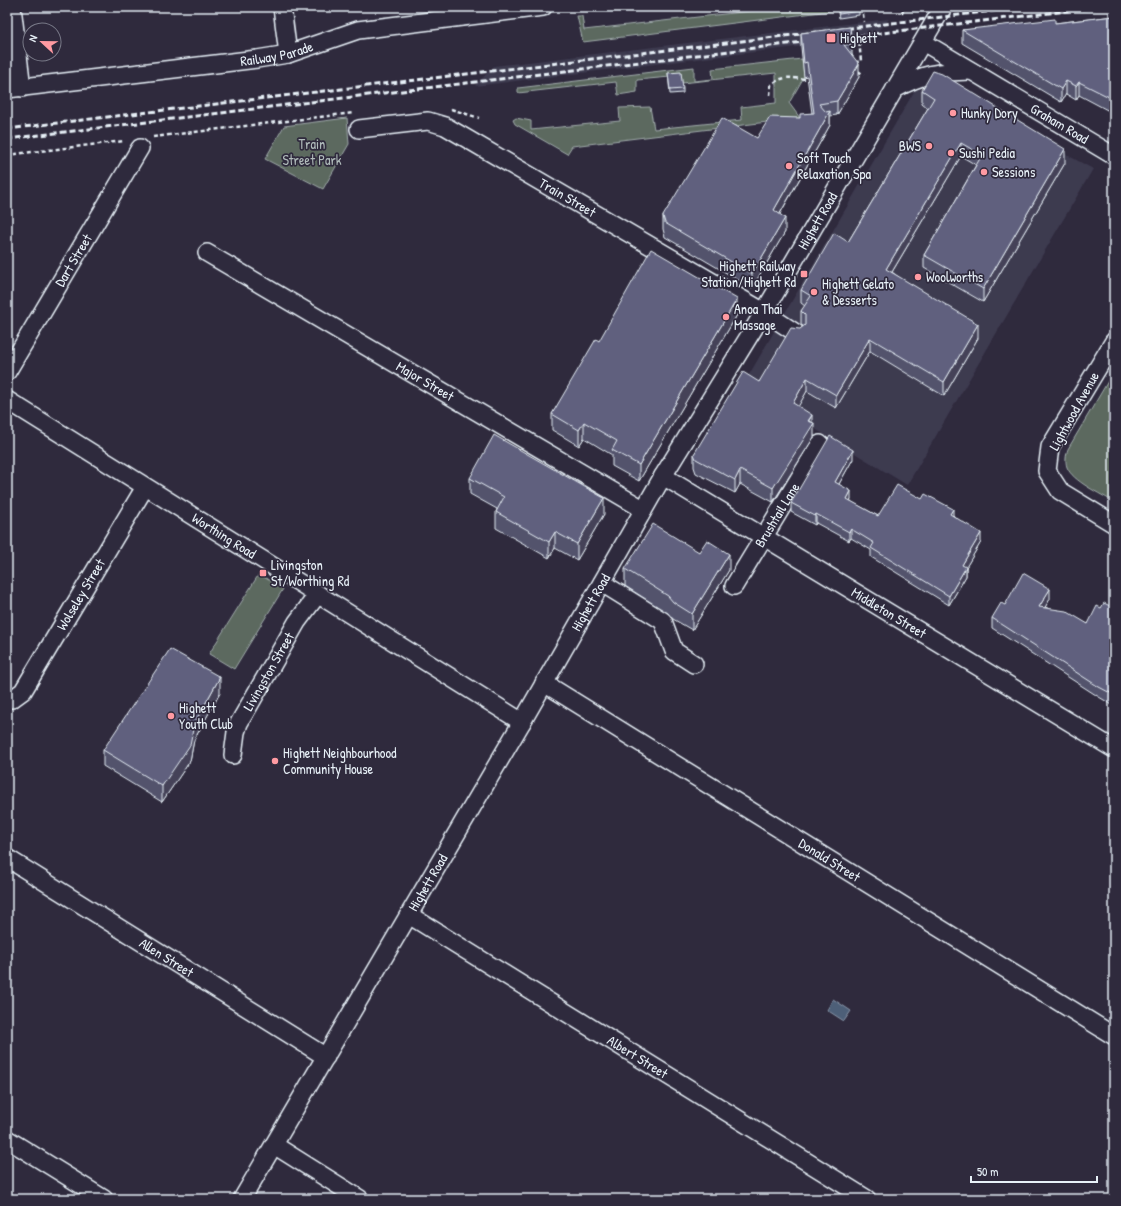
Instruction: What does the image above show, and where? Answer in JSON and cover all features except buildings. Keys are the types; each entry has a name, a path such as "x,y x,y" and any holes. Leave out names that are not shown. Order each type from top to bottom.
{"street":[{"path":"12,7 14,88"},
{"path":"282,7 288,54"},
{"name":"Railway Parade","path":"14,88 257,60 288,54 358,30 543,7"},
{"name":"Highett Road","path":"242,1199 522,722 602,584 643,509 764,312 943,7"},
{"name":"Graham Road","path":"923,42 1114,156"},
{"path":"894,89 916,77 932,73 971,72"},
{"name":"Train Street","path":"359,120 428,121 445,126 764,312 796,333"},
{"name":"Dart Street","path":"7,372 139,142"},
{"name":"Major Street","path":"207,253 643,509"},
{"name":"Lightwood Avenue","path":"1114,341 1050,447 1047,471 1060,491 1114,524"},
{"name":"Worthing Road","path":"7,400 522,722"},
{"name":"Brushtail Lane","path":"734,586 820,444"},
{"name":"Middleton Street","path":"663,476 1114,749"},
{"name":"Wolseley Street","path":"9,699 23,691 145,486"},
{"path":"602,584 663,621 674,651 694,664"},
{"name":"Livingston Street","path":"233,755 240,723 293,628 318,594"},
{"name":"Donald Street","path":"544,683 1114,1036"},
{"name":"Allen Street","path":"7,858 326,1057"},
{"name":"Albert Street","path":"409,915 867,1199"},
{"path":"7,1139 104,1199"},
{"path":"274,1145 360,1199"}],"path":[{"path":"862,7 864,22"},
{"path":"902,13 904,7"},
{"path":"859,40 860,61 857,62 858,70 864,75"},
{"path":"851,72 858,70"},
{"path":"770,95 771,85 778,79 791,76 808,79 816,78"},
{"path":"445,107 479,118"},
{"path":"7,155 359,120"}],"shaded area":[{"path":"889,19 871,38 475,86 494,66"},
{"name":"Woolworths","path":"944,88 1093,169 907,485 743,385 915,90"}],"green space":[{"path":"786,7 837,7 838,10 583,42 577,16 582,16 584,30"},
{"path":"802,59 804,77 789,103 800,118 572,146 567,154 515,124 513,120 516,118 531,121 531,130 620,121 619,108 650,107 654,129 742,120 741,107 776,103 776,73 682,83 681,76 637,80 637,92 618,95 616,82 518,93 518,88 694,67 694,81 713,79 712,69"},
{"name":"Train Street Park","path":"347,118 349,144 323,189 265,159 284,126"},
{"path":"1114,371 1114,502 1088,487 1075,477 1067,467 1066,456 1068,449"},
{"path":"259,574 283,589 234,669 209,654"}],"water":[{"path":"833,999 851,1011 844,1021 827,1010"}],"railway":[{"path":"7,129 1026,7"},
{"path":"840,38 1100,7"},
{"path":"7,139 812,41"}],"place":[{"name":"Highett","path":"831,38"},
{"name":"Hunky Dory","path":"953,113"},
{"name":"BWS","path":"929,146"},
{"name":"Sushi Pedia","path":"951,153"},
{"name":"Soft Touch Relaxation Spa","path":"789,166"},
{"name":"Sessions","path":"984,172"},
{"name":"Highett Railway Station/Highett Rd","path":"804,274"},
{"name":"Woolworths","path":"918,277"},
{"name":"Highett Gelato & Desserts","path":"814,292"},
{"name":"Anoa Thai Massage","path":"726,317"},
{"name":"Livingston St/Worthing Rd","path":"263,573"},
{"name":"Highett Youth Club","path":"171,716"},
{"name":"Highett Neighbourhood Community House","path":"275,761"}]}
